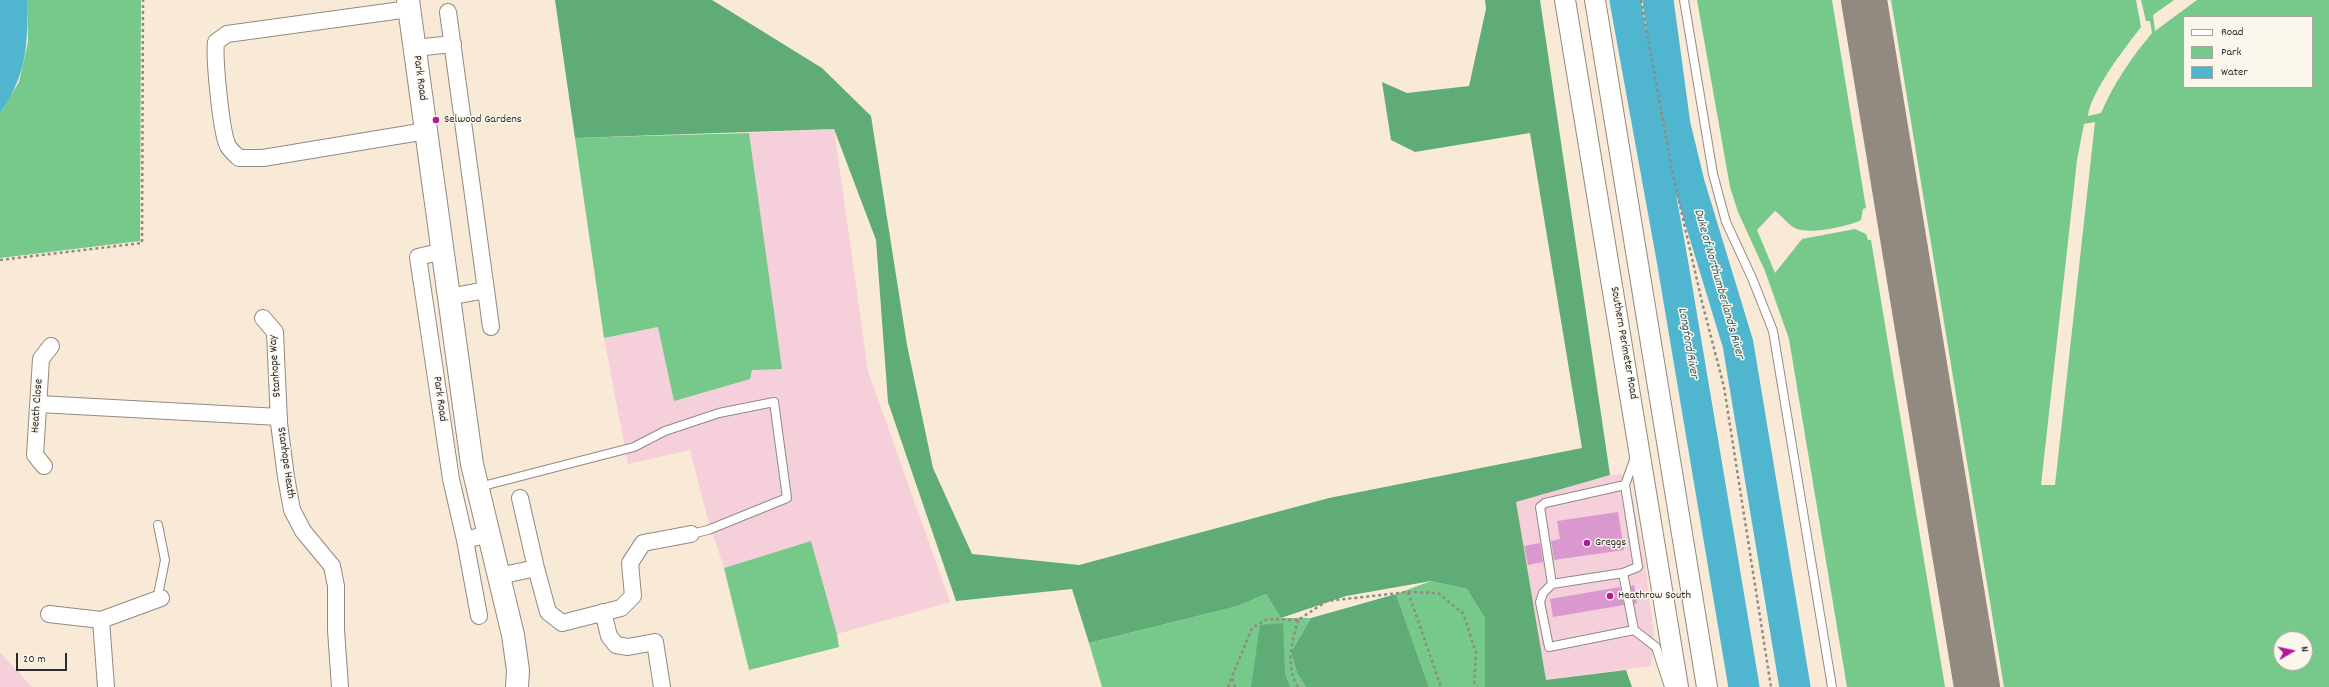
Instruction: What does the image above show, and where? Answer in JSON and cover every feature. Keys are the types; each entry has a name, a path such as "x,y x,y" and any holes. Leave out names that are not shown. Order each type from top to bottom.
{"main road":[{"name":"Park Road","path":"409,5 472,464 513,635 518,670 517,687"}],"street":[{"name":"Southern Perimeter Road","path":"1565,0 1678,687"},
{"path":"1595,0 1707,687"},
{"path":"409,5 381,6 227,34 216,42 215,62 228,146 239,158 263,158 426,131"},
{"path":"448,12 491,327"},
{"name":"Park Road","path":"414,48 453,44"},
{"name":"Park Road","path":"443,251 418,257 451,479 465,540"},
{"path":"448,297 486,290"},
{"name":"Stanhope Way","path":"263,318 275,332 279,417"},
{"name":"Heath Close","path":"44,466 35,455 41,359 51,346"},
{"name":"Stanhope Heath","path":"39,404 279,417 292,510 303,531 332,566 336,586 336,630 340,687"},
{"path":"520,498 548,612 562,623 621,608 633,596 630,563 643,542 690,534"},
{"path":"479,616 465,540 489,534"},
{"path":"499,576 536,568"},
{"path":"49,614 101,620 159,599"},
{"path":"603,612 609,636 616,645 628,647 655,642 662,687"},
{"path":"101,620 106,687"}],"lane":[{"path":"1684,0 1712,174 1726,222 1752,278 1773,331 1832,687"},
{"path":"478,488 634,446 665,431 719,413 774,402 787,498 708,530 690,534"},
{"path":"1634,630 1549,647 1540,602 1544,592 1552,584 1623,573 1638,567 1625,485 1633,469 1638,437"},
{"path":"1552,584 1540,507 1545,503 1625,485"},
{"path":"158,524 165,560 159,599"},
{"path":"1623,573 1634,630 1656,647 1669,687"}],"path":[{"path":"0,260 142,243 143,0"},
{"path":"1641,0 1673,175 1702,302 1724,387 1771,687"},
{"path":"1408,592 1441,687"},
{"path":"1228,687 1252,628 1267,619 1298,620 1327,601 1408,592 1438,593 1463,612 1476,653 1474,687"},
{"path":"1298,620 1289,654 1295,681 1298,687"},
{"path":"1232,677 1234,687"}],"shaded area":[{"path":"834,129 868,371 950,602 837,634 811,541 724,568 707,516 690,450 628,464 604,338 658,327 751,370 781,368 749,133"},
{"path":"1621,474 1633,498 1645,563 1654,634 1651,666 1546,680 1515,501 1610,475"},
{"path":"0,652 32,687 0,687"}],"green space":[{"path":"27,0 141,0 140,241 0,258 0,113 19,82 28,42"},
{"path":"555,0 712,0 822,68 871,116 907,345 933,468 972,554 1079,565 1329,498 1582,448 1530,133 1415,152 1391,140 1382,82 1407,93 1469,86 1486,9 1485,0 1540,0 1610,475 1516,502 1546,680 1626,670 1632,687 1485,687 1485,619 1467,589 1431,581 1346,596 1281,618 1266,594 1238,606 1089,643 1072,589 956,601 888,402 876,240 834,129 575,138"},
{"path":"1697,0 1832,0 1866,208 1863,209 1861,220 1855,223 1829,229 1811,231 1794,228 1775,211 1757,230 1775,273 1802,239 1855,229 1866,234 1868,240 1871,240 1945,687 1847,687 1789,339 1765,271 1738,212 1730,187"},
{"path":"1891,0 2136,0 2141,27 2102,82 2090,106 2088,116 2101,113 2124,71 2152,33 2150,21 2146,21 2141,0 2174,0 2153,15 2155,31 2197,0 2329,0 2329,687 2004,687","holes":["2095,122 2055,485 2041,485 2077,160 2084,124"]},
{"path":"749,133 782,369 752,370 750,379 674,401 658,327 604,338 575,138"},
{"path":"811,541 837,634 839,647 749,670 724,568"},
{"path":"1431,581 1467,589 1485,619 1485,687 1429,687 1396,594"},
{"path":"1266,594 1281,618 1311,618 1291,652 1297,673 1306,687 1102,687 1089,643 1238,606"},
{"path":"1396,594 1429,687 1306,687 1297,673 1291,652 1311,618"},
{"path":"1283,623 1285,674 1290,687 1251,687 1260,625"}],"water":[{"path":"0,0 27,0 27,31 21,72 9,99 0,113"}],"building":[{"path":"1618,512 1624,550 1554,560 1551,541 1560,539 1557,521"},
{"path":"1540,543 1543,562 1528,565 1524,546"},
{"path":"1634,585 1637,603 1634,604 1631,586"},
{"path":"1620,587 1624,605 1553,617 1550,599"}],"waterway":[{"name":"Longford River","path":"1625,0 1672,259 1744,687"},
{"name":"Duke of Northumberland's River","path":"1658,0 1675,125 1689,183 1738,344 1795,687"}],"taxiway":[{"path":"1864,0 1977,687"}],"place":[{"name":"Selwood Gardens","path":"436,120"},
{"name":"Greggs","path":"1587,543"},
{"name":"Heathrow South","path":"1610,596"}]}
